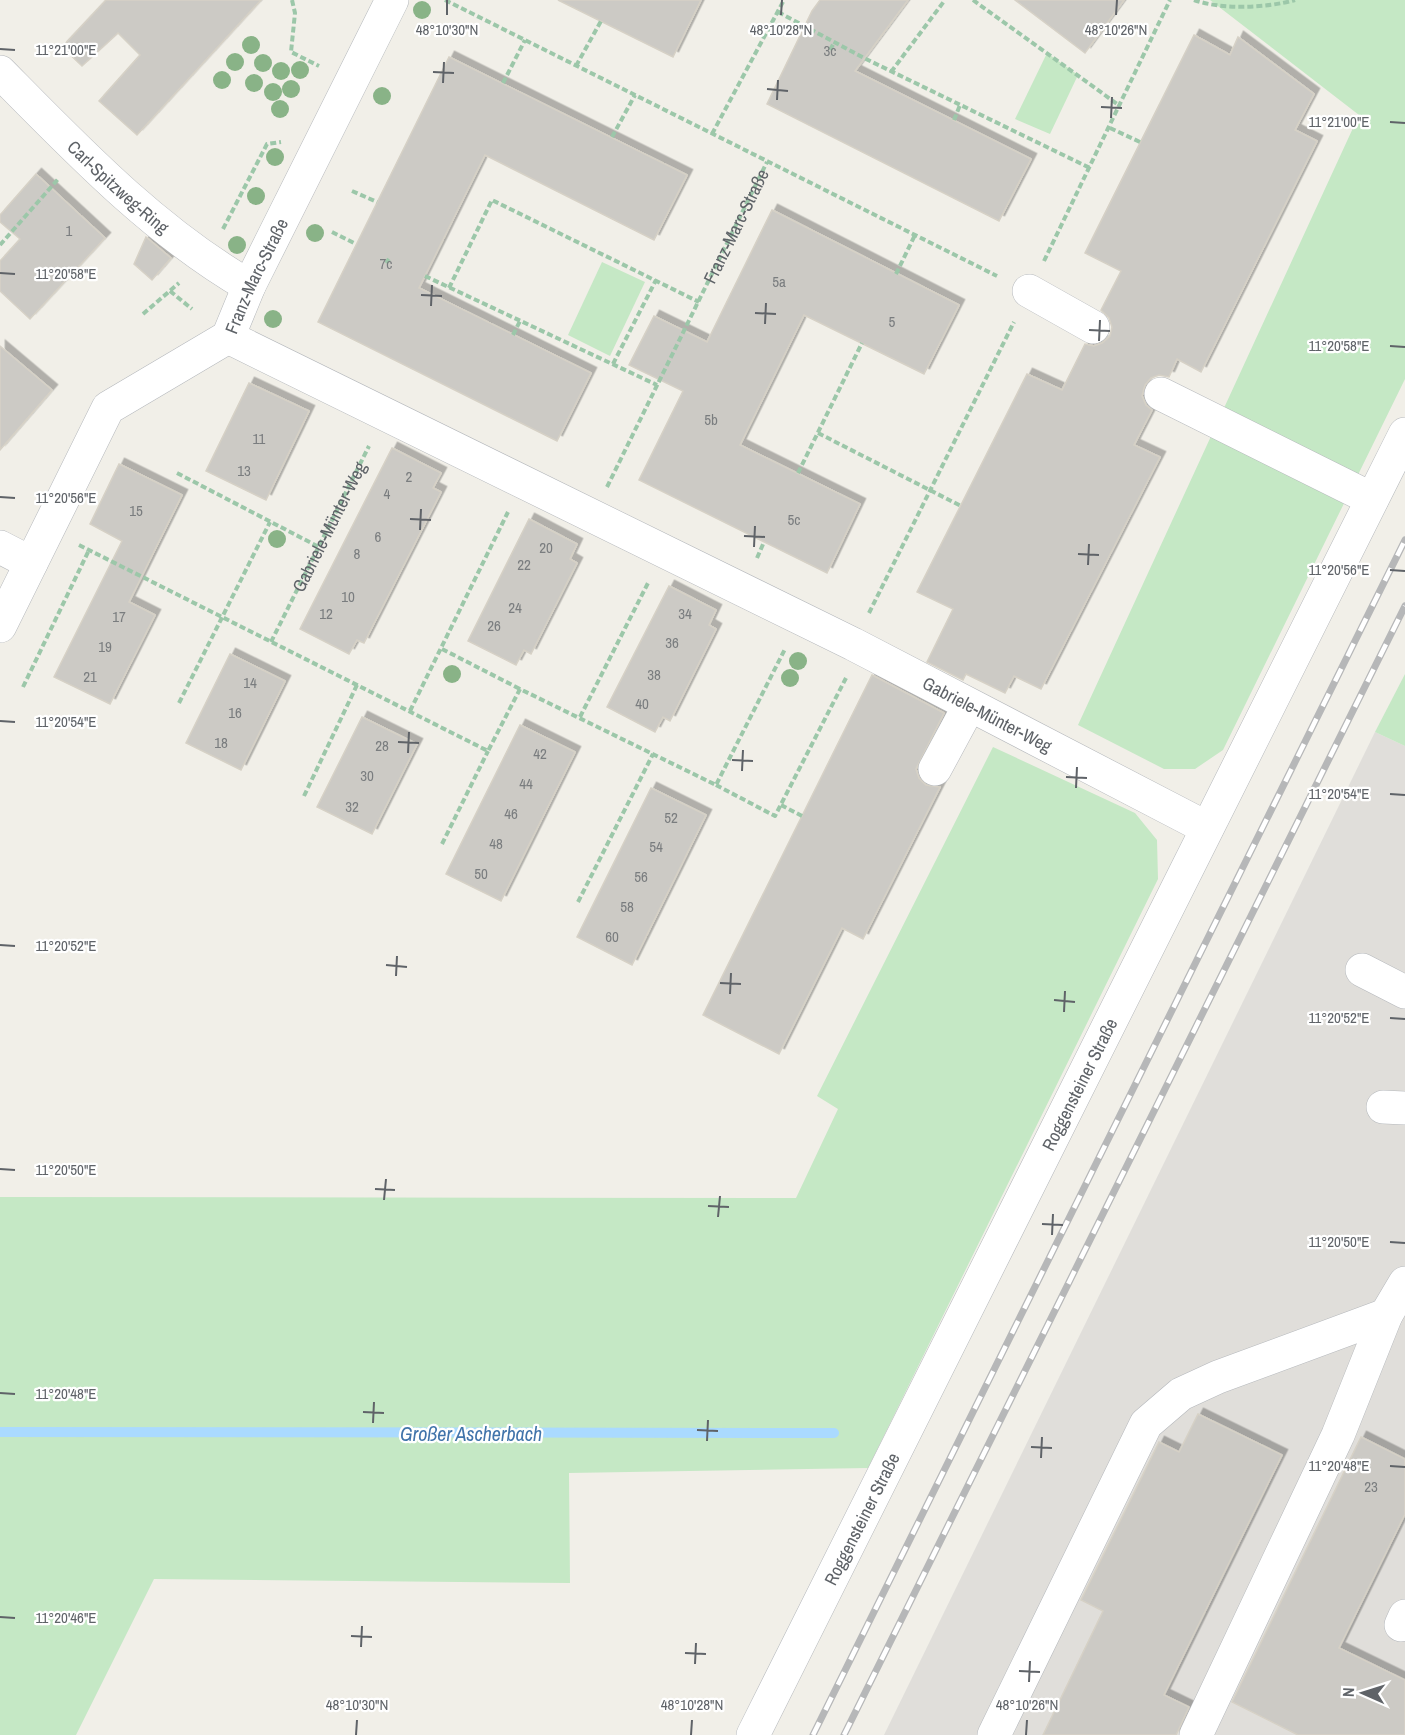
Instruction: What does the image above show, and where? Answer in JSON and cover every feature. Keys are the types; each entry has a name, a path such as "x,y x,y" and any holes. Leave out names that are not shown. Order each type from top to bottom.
{"street":[{"name":"Franz-Marc-Straße","path":"0,626 108,408 228,337 249,286 392,0"},
{"name":"Carl-Spitzweg-Ring","path":"0,72 80,153 204,260 249,286"},
{"path":"1029,291 1093,327"},
{"name":"Gabriele-Münter-Weg","path":"228,337 386,413 663,553 853,644 1208,828"},
{"path":"1161,394 1372,499"},
{"name":"Roggensteiner Straße","path":"753,1735 1405,434"},
{"path":"0,547 31,562"},
{"path":"935,769 969,706"},
{"path":"1362,970 1405,992"},
{"path":"1196,1735 1338,1435 1386,1315 1405,1283"},
{"path":"994,1735 1146,1424 1181,1394 1209,1381 1386,1315"}],"path":[{"path":"292,0 295,13 291,52 319,66 314,75"},
{"path":"445,0 1029,291"},
{"path":"712,134 784,0"},
{"path":"891,72 945,0"},
{"path":"973,0 1120,106"},
{"path":"1194,0 1236,6 1282,4 1295,0"},
{"path":"778,12 891,72 1089,168"},
{"path":"576,66 600,21"},
{"path":"503,83 525,40"},
{"path":"830,50 834,43"},
{"path":"612,137 635,95"},
{"path":"954,120 960,105"},
{"path":"1110,128 1140,142"},
{"path":"143,314 204,260 214,246 267,144 281,142 286,133"},
{"path":"0,245 80,153"},
{"name":"Franz-Marc-Straße","path":"592,517 767,162"},
{"path":"352,191 377,202"},
{"path":"449,288 492,200 699,302"},
{"path":"332,232 356,244"},
{"path":"896,274 915,235"},
{"path":"425,276 657,385"},
{"path":"613,364 656,280"},
{"path":"170,291 192,309"},
{"path":"513,335 520,321"},
{"path":"798,473 862,343"},
{"name":"Gabriele-Münter-Weg","path":"272,642 386,413"},
{"path":"818,433 961,506"},
{"path":"177,473 319,547"},
{"path":"410,711 523,482"},
{"path":"179,703 270,522"},
{"path":"47,530 488,751"},
{"path":"23,687 89,550"},
{"path":"580,717 663,553"},
{"path":"716,785 799,618"},
{"path":"442,649 775,816 855,660 853,644"},
{"path":"304,796 357,685"},
{"path":"442,844 520,689"},
{"path":"578,902 652,754"},
{"path":"781,805 802,816"}],"shaded area":[{"path":"1375,732 1405,746 1405,1735 884,1735"}],"green space":[{"path":"1210,0 1405,0 1405,379 1223,750 1195,769 1164,769 1078,725 1359,115"},
{"path":"1047,53 1078,75 1050,134 1015,119"},
{"path":"602,262 645,282 610,356 568,335"},
{"path":"1405,674 1405,746 1375,732"},
{"path":"993,747 1135,813 1157,840 1158,879 868,1468 569,1473 570,1583 154,1579 76,1735 0,1735 0,1197 796,1198 838,1109 817,1096"}],"building":[{"path":"106,0 261,0 137,135 99,101 140,55 118,33 82,66 62,47"},
{"path":"558,0 701,0 673,57"},
{"path":"820,0 908,0 855,71 1031,159 999,221 767,104 812,11"},
{"path":"1015,0 1124,0 1085,53"},
{"path":"1194,35 1230,55 1238,37 1314,94 1295,130 1317,141 1201,372 1177,359 1169,377 1159,375 1151,378 1145,385 1142,396 1146,405 1152,410 1134,445 1160,457 1041,689 1014,676 1005,693 966,674 963,680 927,662 953,609 917,592 1027,374 1062,390 1085,344 1094,346 1110,336 1112,327 1109,318 1101,310 1121,271 1085,253"},
{"path":"449,57 687,175 654,240 485,155 419,288 591,373 557,441 318,322"},
{"path":"36,174 105,238 30,319 0,291 0,261 20,239 0,222 0,215"},
{"path":"772,210 959,305 924,374 804,315 740,445 860,504 827,573 639,480 683,391 629,365 654,316 707,342"},
{"path":"146,237 171,258 152,280 134,264"},
{"path":"0,346 52,390 0,450"},
{"path":"249,383 309,411 266,500 206,471"},
{"path":"392,448 441,473 433,488 441,492 364,643 357,640 349,654 300,629"},
{"path":"119,464 182,495 129,602 155,615 110,704 54,677 122,541 90,524"},
{"path":"529,519 577,544 570,559 577,563 531,654 524,650 516,665 468,641"},
{"path":"669,586 716,610 709,625 716,629 670,721 663,717 655,732 607,707"},
{"path":"230,654 285,681 241,770 186,743"},
{"path":"872,675 944,713 916,769 919,778 926,785 940,787 863,939 842,928 779,1054 703,1015"},
{"path":"362,717 417,744 372,834 317,807"},
{"path":"520,725 575,752 501,901 446,874"},
{"path":"651,788 706,815 632,965 577,937"},
{"path":"1198,1414 1282,1455 1164,1695 1189,1707 1178,1731 1176,1735 1043,1735 1103,1611 1081,1600 1159,1442 1179,1452"},
{"path":"1361,1437 1405,1459 1405,1514 1339,1648 1405,1680 1405,1735 1298,1735 1232,1702"}],"waterway":[{"name":"Großer Ascherbach","path":"0,1432 834,1433"}],"railway":[{"path":"813,1735 1405,540"},
{"path":"844,1735 1405,606"}]}
